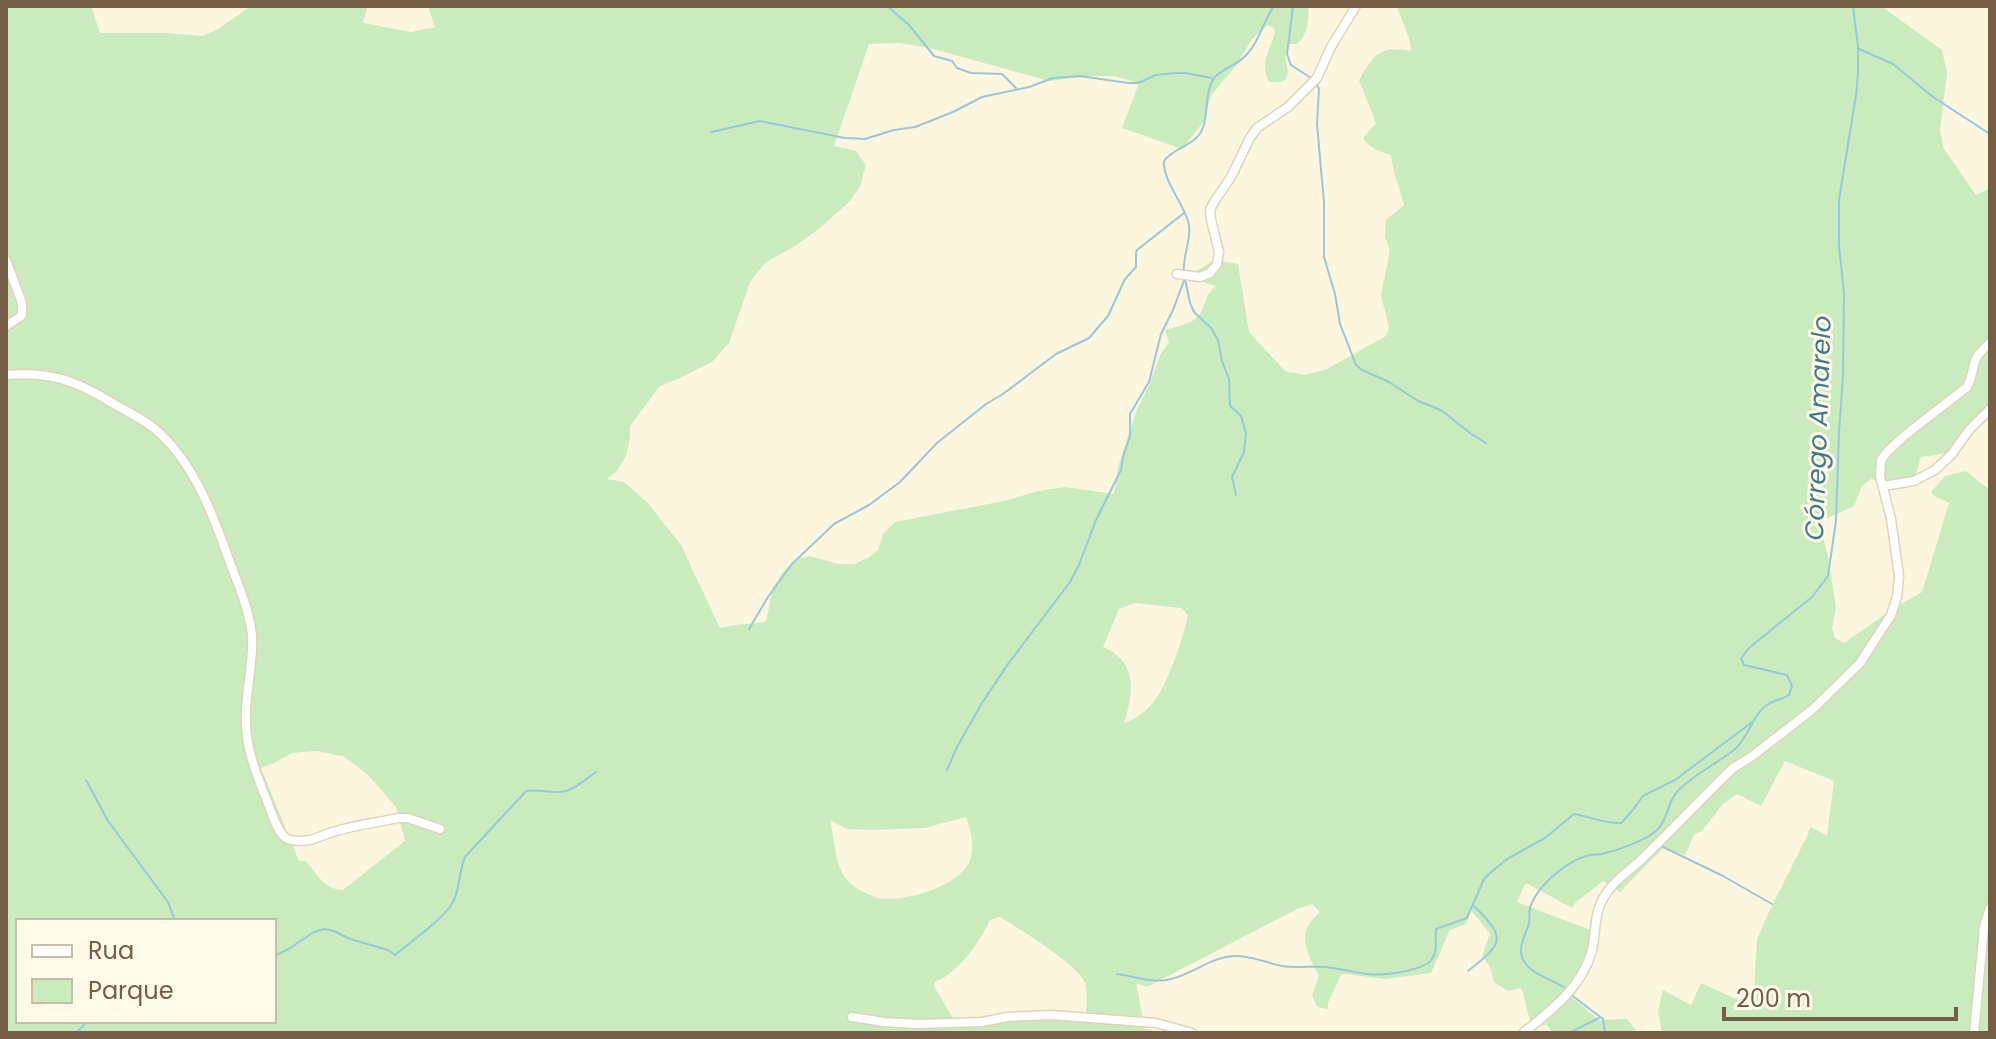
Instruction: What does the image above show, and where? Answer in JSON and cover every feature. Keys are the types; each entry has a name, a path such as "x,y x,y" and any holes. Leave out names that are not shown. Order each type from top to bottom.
{"street":[{"path":"1177,274 1200,277 1210,273 1217,264 1219,252 1210,210 1214,202 1257,128 1288,107 1317,78 1356,6"},
{"path":"6,260 22,303 22,315 6,326"},
{"path":"1523,1033 1546,1016 1580,979 1592,950 1597,914 1603,898 1616,881 1645,857 1733,768 1813,709 1860,663 1891,615 1897,597 1899,576 1891,519 1880,476 1881,460 1904,436 1967,387 1975,359 1990,343"},
{"path":"6,375 38,373 99,394 157,430 191,474 215,523 247,610 252,634 247,734 259,781 278,827 286,838 311,840 334,831 398,818 408,818 440,829"},
{"path":"1883,486 1914,481 1935,470 1990,409"},
{"path":"1974,1033 1984,927 1990,908"},
{"path":"852,1017 918,1024 1051,1015 1156,1023 1192,1033"}],"green space":[{"path":"6,6 91,6 100,33 203,36 251,6 368,6 363,23 411,32 435,27 428,6 1309,6 1304,35 1297,44 1290,44 1285,55 1288,71 1285,80 1269,82 1266,75 1266,57 1275,32 1268,25 1252,39 1236,66 1213,93 1205,120 1182,149 1122,128 1139,83 1114,76 1049,81 930,48 898,43 869,44 834,146 856,151 866,165 860,186 851,200 820,228 765,263 750,282 729,343 712,362 660,386 630,426 626,456 616,472 607,479 624,482 647,502 681,545 720,628 766,622 773,587 785,569 797,559 810,556 838,564 854,564 878,550 883,534 895,522 1065,487 1114,494 1118,467 1137,409 1160,355 1169,342 1165,330 1196,318 1216,286 1186,277 1215,260 1238,264 1249,332 1285,371 1304,375 1327,369 1386,336 1389,328 1381,295 1390,250 1385,237 1386,220 1404,205 1391,155 1372,147 1363,138 1376,123 1359,80 1379,54 1392,49 1411,51 1397,6 1881,6 1942,50 1947,73 1940,130 1944,149 1976,195 1990,188 1990,415 1956,452 1921,457 1915,477 1895,482 1871,479 1862,486 1854,506 1823,520 1821,530 1836,608 1832,628 1835,638 1844,643 1922,592 1949,503 1931,492 1945,476 1966,471 1990,490 1990,1033 1662,1033 1658,1011 1663,990 1691,1005 1701,983 1753,1007 1757,939 1808,831 1811,827 1827,836 1834,781 1785,761 1761,806 1737,794 1723,804 1702,831 1694,835 1685,855 1664,847 1620,892 1603,881 1572,908 1525,884 1517,902 1590,930 1586,976 1569,995 1599,1020 1627,1019 1638,1033 1552,1033 1547,1025 1535,1026 1529,1018 1521,988 1508,991 1494,982 1490,967 1482,956 1490,934 1471,910 1466,924 1450,930 1431,973 1385,979 1341,975 1328,1009 1317,1007 1312,995 1319,976 1305,942 1307,927 1320,912 1312,904 1147,987 1136,983 1145,1029 1169,1033 6,1033","holes":["1135,603 1181,608 1188,615 1160,693 1145,711 1124,723 1131,690 1128,670 1115,653 1103,647 1119,609","316,751 343,756 368,775 396,807 405,841 343,890 326,884 306,861 299,861 261,768 292,753","966,817 972,849 964,869 955,878 930,891 889,899 868,894 845,878 838,862 830,820 847,829 873,830 924,828","1000,917 1047,947 1080,975 1087,996 1086,1020 956,1024 934,986 935,982 960,964 990,920"]}],"waterway":[{"path":"887,6 909,25 934,56 952,61 957,68 971,73 1002,74 1016,88"},
{"path":"1184,273 1189,227 1166,176 1164,161 1199,135 1212,81 1248,53 1274,6"},
{"path":"1293,6 1287,54 1291,65 1311,78"},
{"name":"Córrego Amarelo","path":"1566,989 1532,970 1523,959 1522,945 1535,897 1547,881 1573,862 1631,845 1657,830 1677,792 1735,749 1762,709 1789,695 1792,686 1787,675 1744,665 1741,658 1812,597 1828,576 1836,521 1843,377 1844,293 1839,246 1839,200 1858,74 1853,6"},
{"path":"1859,49 1893,64 1933,97 1990,134"},
{"path":"711,132 760,121 865,139 915,127 982,97 1029,87 1053,78 1080,76 1128,83 1175,73 1212,78"},
{"path":"1315,82 1319,89 1317,124 1324,203 1324,257 1340,324 1356,365 1418,401 1441,410 1486,443"},
{"path":"749,629 792,564 834,524 869,505 900,482 937,443 986,404 1056,354 1089,338 1108,316 1125,279 1136,267 1137,250 1184,213"},
{"path":"947,770 982,703 1070,582 1079,565 1096,520 1121,470 1130,436 1130,414 1149,382 1161,334 1185,278"},
{"path":"1185,279 1194,312 1211,328 1218,340 1229,379 1230,406 1241,416 1246,433 1244,452 1232,477 1236,495"},
{"path":"1117,974 1165,980 1218,959 1234,956 1282,966 1325,967 1374,974 1421,967 1434,956 1436,929 1467,918 1484,879 1507,859 1545,838 1574,814 1621,823 1643,796 1675,780 1751,723"},
{"path":"276,955 324,929 395,955 450,906 456,895 465,857 526,791 565,791 596,772"},
{"path":"86,780 108,821 168,902 174,919"},
{"path":"1659,845 1772,904"},
{"path":"1468,971 1488,954 1496,941 1492,926 1474,906"},
{"name":"Córrego Amarelo","path":"1570,994 1603,1019 1605,1033"},
{"path":"1569,1033 1599,1018"},
{"path":"76,1033 86,1023"}]}
